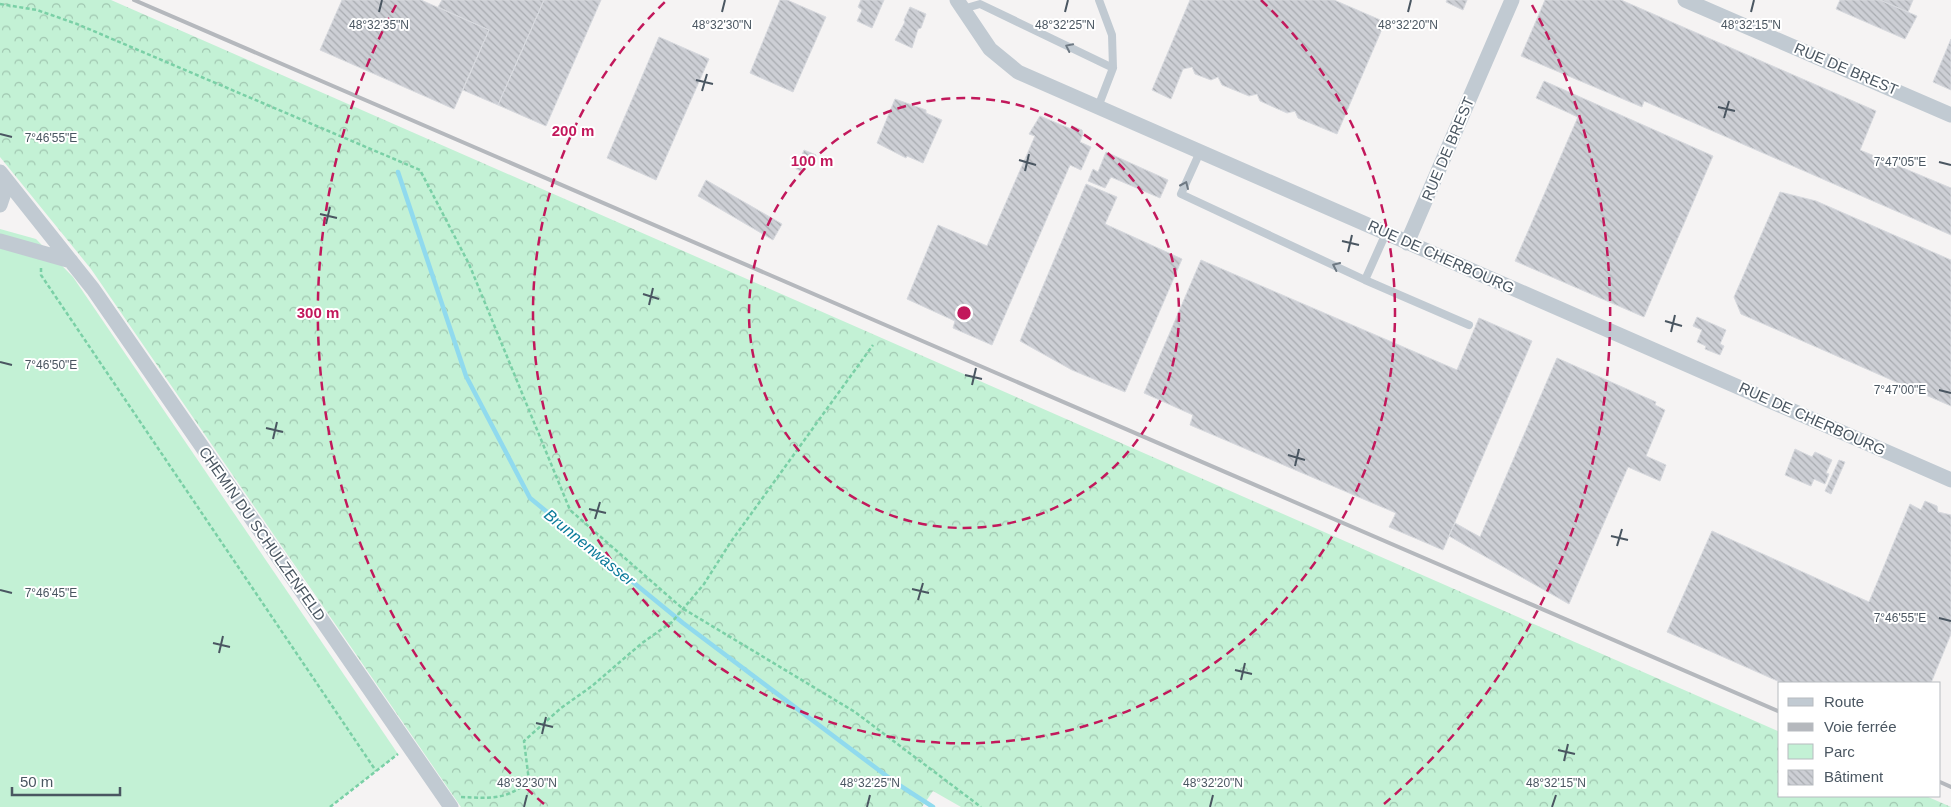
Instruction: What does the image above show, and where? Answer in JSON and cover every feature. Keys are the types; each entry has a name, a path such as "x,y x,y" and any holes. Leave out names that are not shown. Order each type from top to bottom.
{"street":[{"name":"RUE DE BREST","path":"1408,243 1512,0"},
{"name":"RUE DE BREST","path":"1685,0 1951,115"},
{"name":"RUE DE CHERBOURG","path":"960,5 990,49 1018,72 1951,480"},
{"path":"0,205 4,193 2,175"},
{"name":"CHEMIN DU SCHULZENFELD","path":"2,175 93,290 447,802"},
{"path":"0,241 71,261"}],"lane":[{"path":"1098,107 1113,68 1112,35 1099,0"},
{"path":"960,5 980,4 1113,68"},
{"path":"1200,152 1181,194 1365,280 1469,325"},
{"path":"1365,280 1386,233"}],"path":[{"path":"0,4 37,10 77,24 420,170 469,264 570,510 682,608 855,712 981,807"},
{"path":"40,253 41,275 376,771"},
{"path":"447,802 497,798 519,790 529,781 524,741 561,708 592,686 642,643 672,622 704,584 730,543 873,345"},
{"path":"330,807 408,745"}],"green space":[{"path":"0,0 111,0 1778,731 1778,797 1928,797 1951,807 961,807 933,791 922,807 461,807 91,269 0,157"},
{"path":"0,229 36,239 73,277 398,754 330,807 0,807"}],"building":[{"path":"342,0 421,0 489,30 454,109 320,50"},
{"path":"442,0 544,0 498,105 463,90 489,30 438,7"},
{"path":"544,0 601,0 546,126 498,105"},
{"path":"780,0 787,0 826,17 793,92 750,73"},
{"path":"861,0 884,0 872,28 857,21 862,10 858,7"},
{"path":"1190,0 1334,0 1385,22 1337,134 1298,118 1295,111 1287,113 1260,101 1257,94 1249,96 1222,85 1218,77 1211,80 1195,74 1192,67 1183,69 1171,99 1152,90"},
{"path":"1447,0 1467,0 1463,10 1446,2"},
{"path":"1545,0 1621,0 1876,111 1860,150 1951,188 1951,235 1644,101 1642,107 1521,56"},
{"path":"1840,0 1880,0 1917,16 1905,39 1836,9"},
{"path":"1880,0 1913,0 1908,12"},
{"path":"910,7 926,14 921,28 918,29 912,48 895,40 905,22 904,20"},
{"path":"659,37 709,59 656,180 607,158"},
{"path":"1951,39 1951,90 1933,82"},
{"path":"1544,81 1713,156 1644,317 1515,261 1578,117 1536,98"},
{"path":"895,99 926,110 926,113 942,120 923,163 907,156 906,158 877,143"},
{"path":"1040,116 1071,129 1072,126 1082,130 1080,142 1091,147 1081,170 1070,165 992,345 953,328 955,321 907,299 938,225 987,246 1035,136 1029,134"},
{"path":"804,150 816,155 814,162 807,159 801,171 796,169"},
{"path":"1106,152 1168,180 1160,198 1111,177 1105,188 1088,181 1093,169 1098,172"},
{"path":"706,180 782,224 773,240 698,196"},
{"path":"1086,184 1117,197 1105,224 1182,259 1125,392 1072,370 1020,341"},
{"path":"1780,192 1816,201 1951,260 1951,406 1741,314 1734,297"},
{"path":"1201,260 1457,370 1479,318 1532,341 1443,550 1389,527 1396,513 1190,425 1193,415 1144,393"},
{"path":"1697,317 1726,330 1720,344 1724,346 1720,355 1705,349 1706,346 1697,342 1702,330 1693,326"},
{"path":"1557,358 1656,402 1655,405 1665,410 1646,456 1666,465 1660,481 1628,467 1569,604 1449,536 1455,523 1480,537"},
{"path":"1795,449 1812,457 1815,452 1832,460 1826,473 1829,474 1825,484 1814,479 1811,486 1785,475"},
{"path":"1839,460 1845,462 1831,494 1825,491"},
{"path":"1925,501 1937,506 1938,512 1951,515 1951,634 1931,682 1780,682 1667,632 1712,531 1869,602 1910,504 1921,510"}],"waterway":[{"name":"Brunnenwasser","path":"398,172 466,376 530,498 683,623 896,783 933,807"}],"railway":[{"path":"134,0 1778,711"},
{"path":"1941,782 1951,787"}]}
